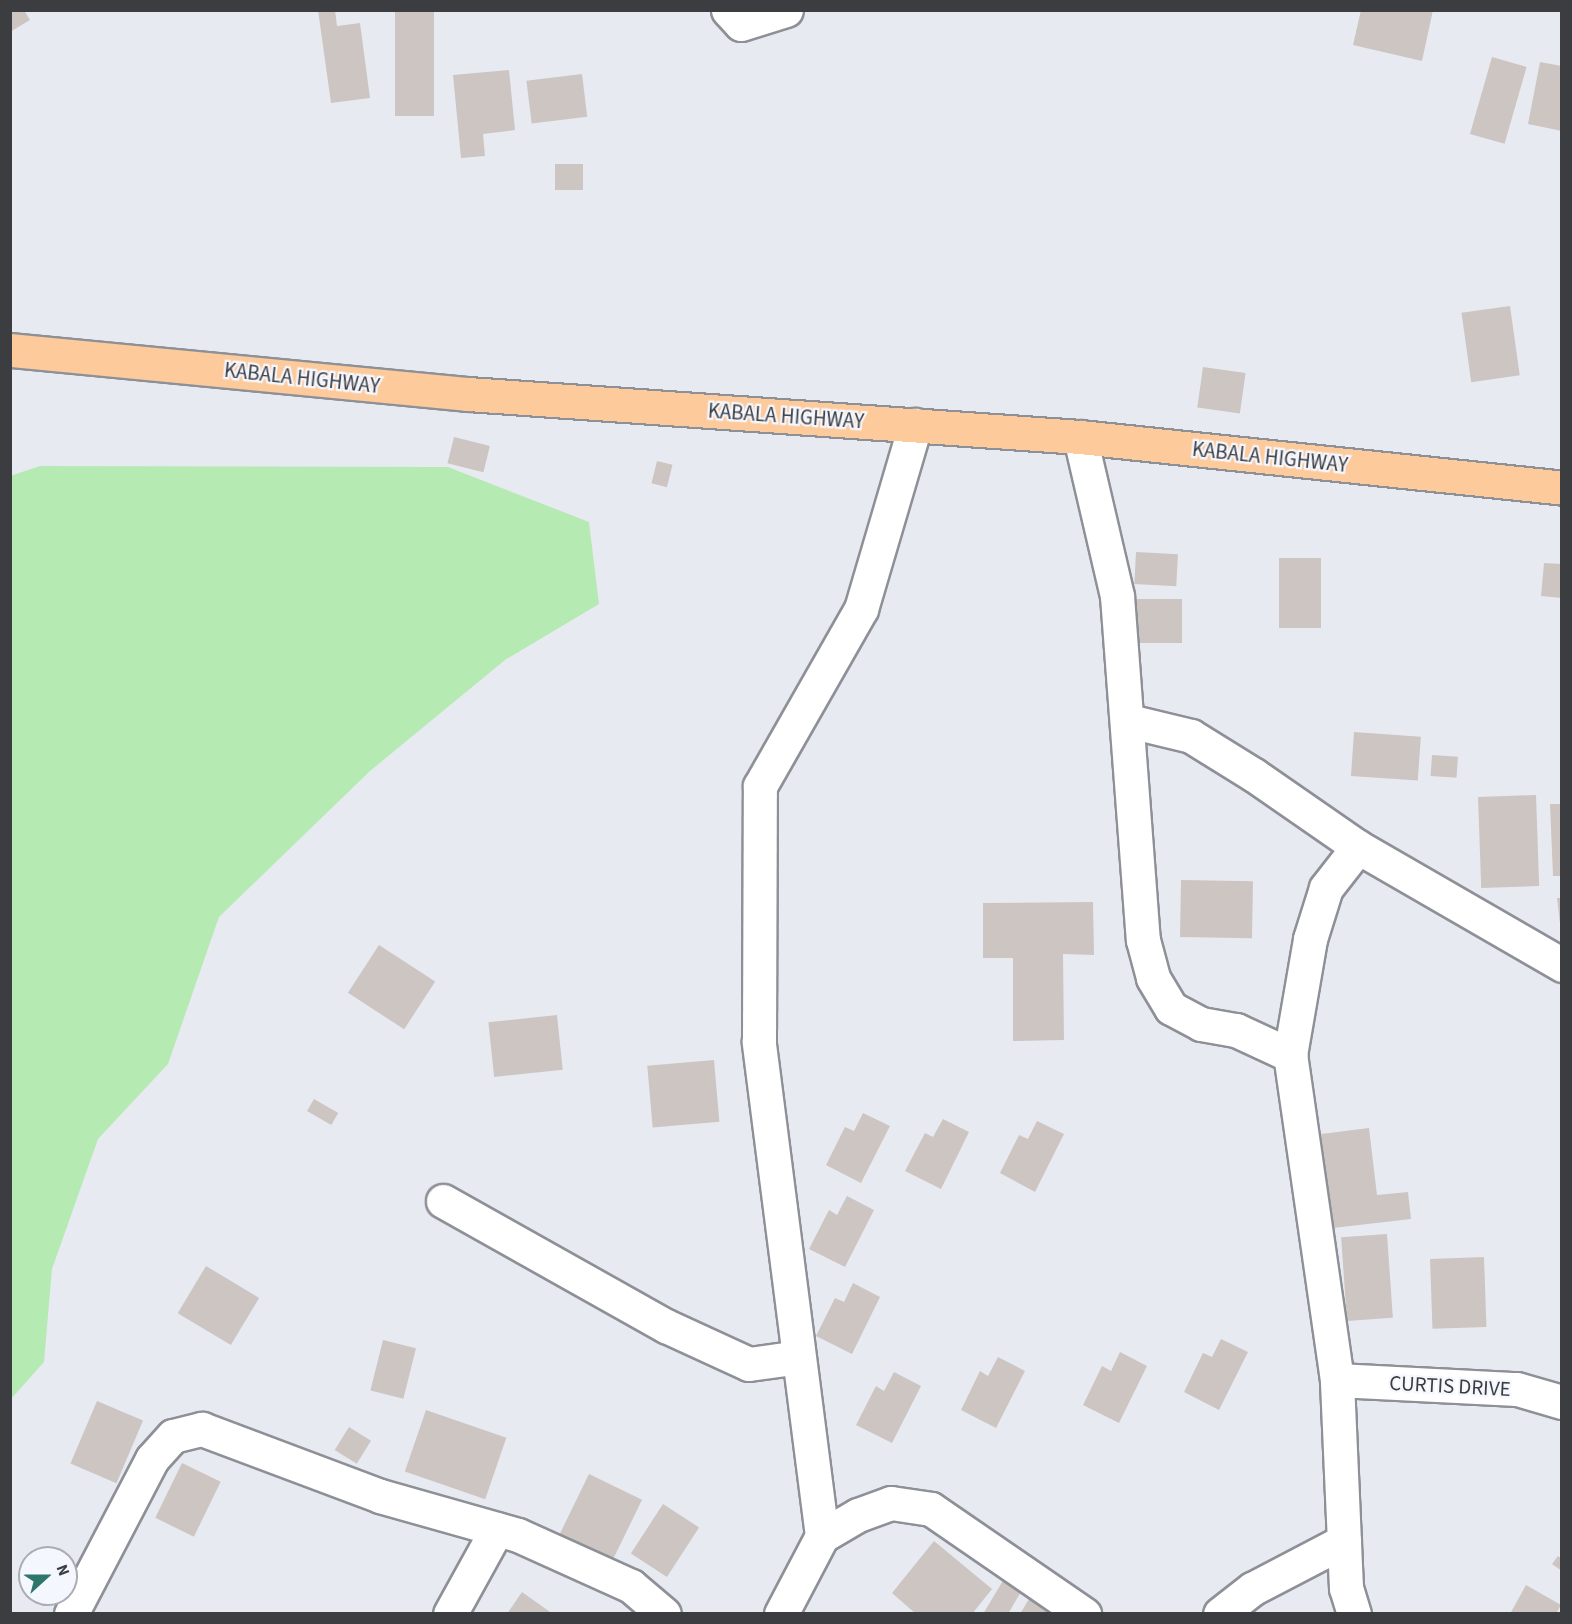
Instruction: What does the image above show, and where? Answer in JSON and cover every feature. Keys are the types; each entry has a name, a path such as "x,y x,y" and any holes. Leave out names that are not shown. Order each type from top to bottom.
{"main road":[{"name":"KABALA HIGHWAY","path":"10,350 468,394 1080,437 1562,488"}],"street":[{"path":"728,10 741,24 786,10"},
{"path":"822,1536 759,1041 760,786 861,609 915,425"},
{"path":"1080,437 1117,596 1129,721 1143,940 1153,978 1170,1008 1202,1024 1236,1030 1290,1055"},
{"path":"1129,721 1191,736 1254,774 1358,847 1562,964"},
{"path":"1354,1614 1346,1588 1337,1380 1290,1055 1310,939 1326,888 1358,847"},
{"path":"443,1201 666,1326 749,1364 799,1358"},
{"name":"CURTIS DRIVE","path":"1337,1380 1518,1389 1562,1402"},
{"path":"71,1614 152,1459 173,1436 202,1429 380,1496 518,1535 631,1586 664,1614"},
{"path":"782,1614 822,1536 858,1515 891,1503 931,1509 1084,1614"},
{"path":"450,1614 497,1529"},
{"path":"1220,1614 1252,1589 1344,1541"}],"green space":[{"path":"40,466 448,467 589,522 599,604 505,660 370,771 219,917 168,1064 98,1139 52,1269 44,1362 11,1399 10,476"}],"building":[{"path":"10,10 24,10 30,20 10,32"},
{"path":"318,10 335,10 337,26 360,23 370,98 331,103"},
{"path":"395,10 434,10 434,116 395,116"},
{"path":"1361,10 1433,10 1422,61 1353,45"},
{"path":"1492,57 1527,67 1505,144 1470,134"},
{"path":"1540,62 1562,66 1562,131 1528,124"},
{"path":"509,70 515,130 483,134 485,156 461,158 453,75"},
{"path":"582,74 587,117 532,124 526,81"},
{"path":"555,164 583,164 583,190 555,190"},
{"path":"1510,306 1520,375 1471,382 1461,313"},
{"path":"1203,367 1246,373 1240,414 1197,408"},
{"path":"454,437 490,446 483,472 447,463"},
{"path":"657,461 673,465 667,487 651,483"},
{"path":"1136,552 1178,554 1176,586 1134,584"},
{"path":"1279,558 1321,558 1321,628 1279,628"},
{"path":"1544,563 1562,564 1562,598 1541,596"},
{"path":"1137,599 1182,599 1182,643 1137,643"},
{"path":"1354,732 1421,737 1418,781 1351,776"},
{"path":"1432,755 1458,757 1456,778 1431,776"},
{"path":"1536,795 1539,886 1481,888 1478,797"},
{"path":"1550,804 1562,804 1562,876 1553,876"},
{"path":"1181,880 1253,881 1252,938 1180,937"},
{"path":"1557,898 1562,898 1562,924 1560,924"},
{"path":"1093,902 1094,955 1063,954 1064,1040 1013,1041 1013,958 983,958 983,903"},
{"path":"379,945 435,981 404,1029 348,993"},
{"path":"557,1015 563,1070 494,1077 488,1022"},
{"path":"714,1060 719,1122 653,1128 647,1066"},
{"path":"314,1099 338,1113 331,1125 307,1111"},
{"path":"863,1113 890,1126 861,1183 826,1165 845,1127 854,1131"},
{"path":"943,1119 969,1132 941,1189 905,1171 925,1133 933,1137"},
{"path":"1037,1121 1064,1134 1035,1192 1000,1173 1019,1135 1028,1139"},
{"path":"1369,1128 1377,1195 1408,1192 1411,1219 1333,1228 1321,1134"},
{"path":"847,1196 874,1210 845,1267 809,1249 829,1210 837,1215"},
{"path":"1387,1234 1393,1318 1347,1321 1341,1237"},
{"path":"1484,1257 1486,1327 1432,1329 1430,1259"},
{"path":"206,1266 259,1298 231,1345 178,1313"},
{"path":"853,1283 880,1297 852,1354 816,1336 835,1298 844,1302"},
{"path":"1221,1339 1248,1352 1219,1410 1184,1392 1203,1353 1212,1357"},
{"path":"383,1340 416,1348 403,1399 370,1390"},
{"path":"1120,1352 1147,1366 1119,1423 1083,1405 1102,1366 1111,1371"},
{"path":"998,1357 1025,1371 996,1428 961,1410 980,1371 988,1376"},
{"path":"894,1372 921,1386 892,1443 856,1425 876,1386 884,1391"},
{"path":"97,1401 143,1421 116,1483 70,1464"},
{"path":"426,1410 506,1438 485,1499 405,1471"},
{"path":"349,1427 371,1441 357,1464 335,1450"},
{"path":"182,1463 221,1482 194,1537 155,1518"},
{"path":"589,1474 642,1500 611,1563 558,1537"},
{"path":"663,1504 699,1527 667,1577 631,1553"},
{"path":"934,1541 992,1589 972,1614 916,1614 892,1593"},
{"path":"1558,1556 1562,1559 1562,1571 1552,1564"},
{"path":"1004,1579 1022,1590 1008,1614 983,1614"},
{"path":"1526,1585 1561,1605 1556,1614 1510,1614"},
{"path":"522,1592 553,1614 507,1614"},
{"path":"1029,1599 1053,1614 1020,1614"}]}
